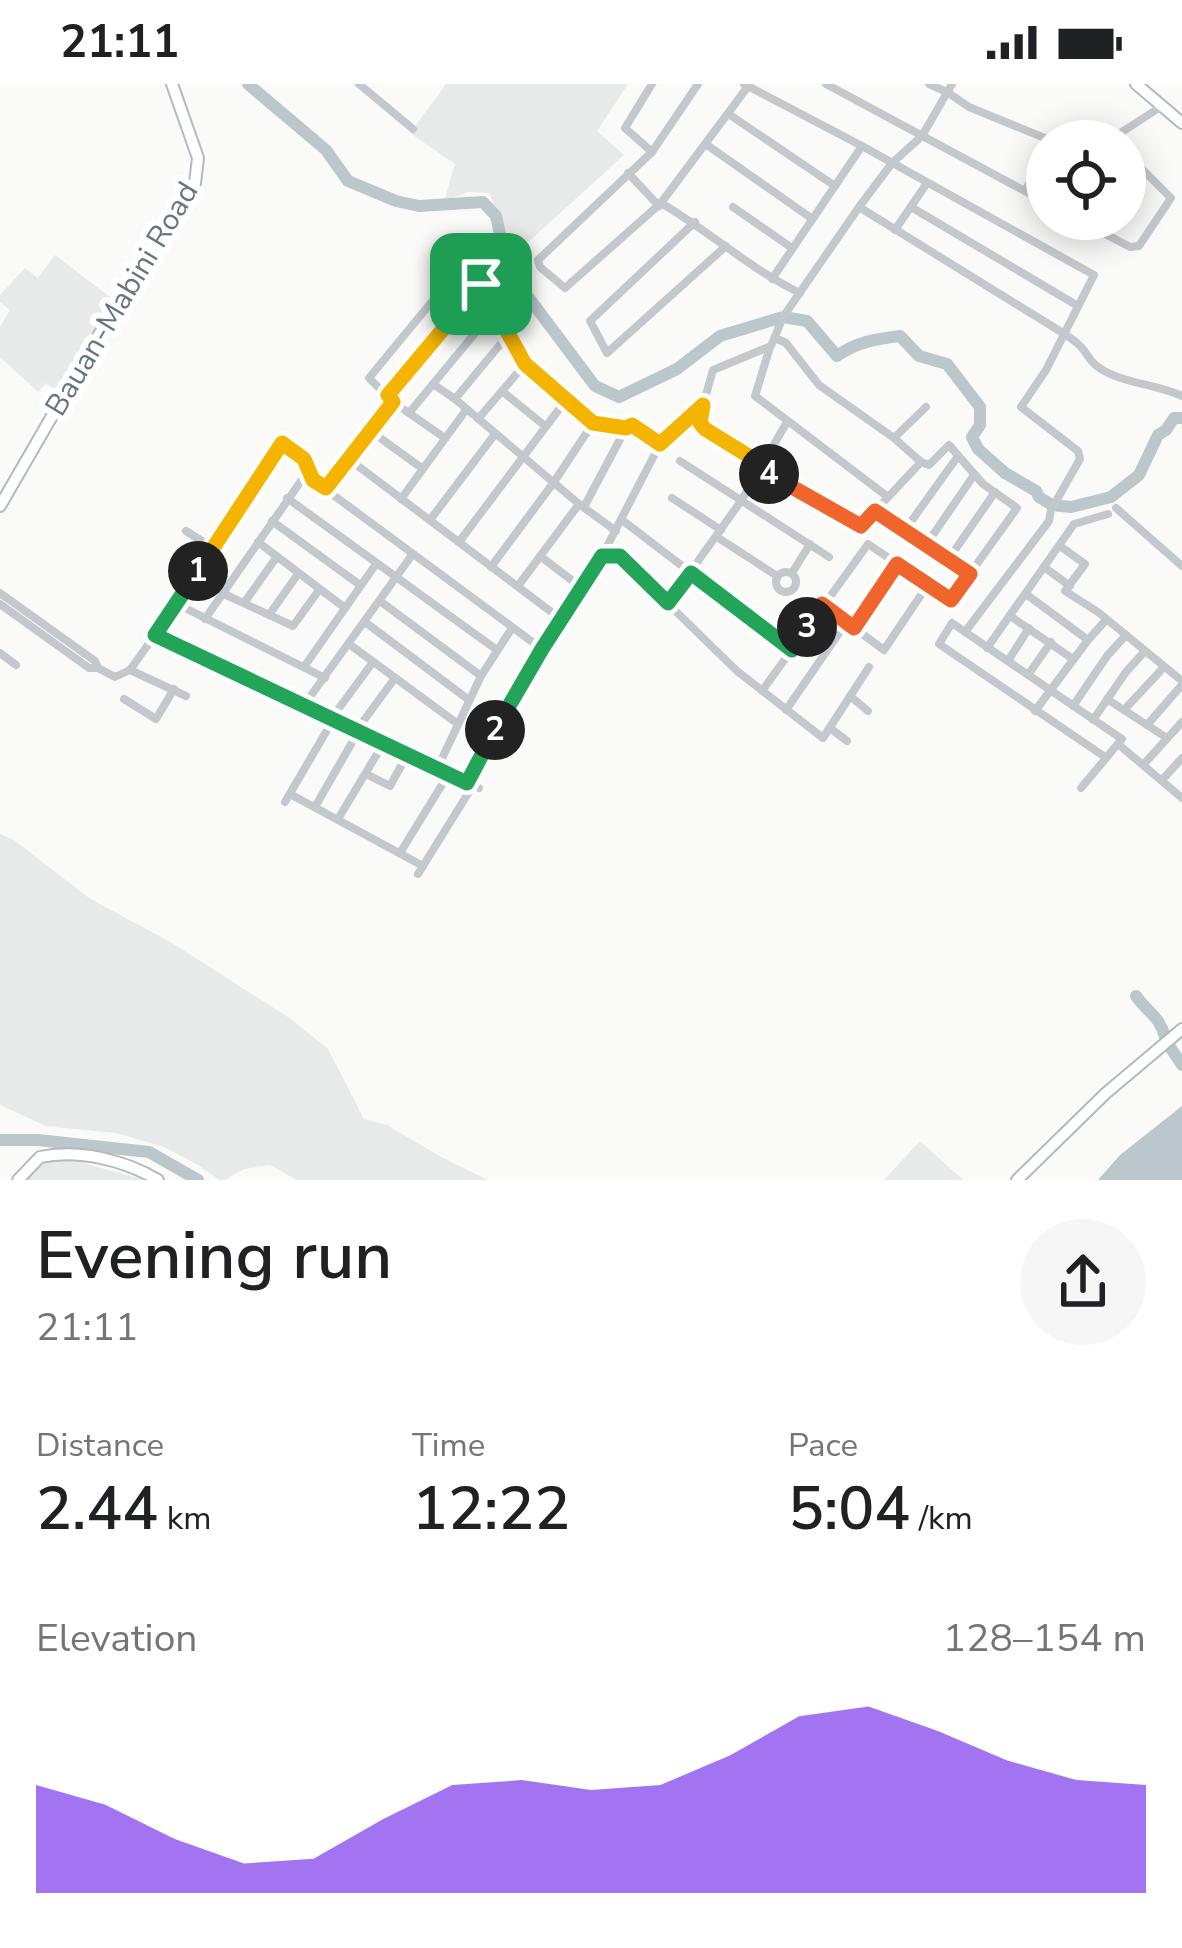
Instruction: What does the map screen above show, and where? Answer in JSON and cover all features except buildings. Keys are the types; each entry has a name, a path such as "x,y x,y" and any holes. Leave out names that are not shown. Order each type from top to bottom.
{"main road":[{"name":"Bauan-Mabini Road","path":"0,506 98,334 198,176 198,158 172,84"},
{"path":"1136,84 1182,123"},
{"path":"1017,1180 1106,1093 1182,1029"},
{"path":"18,1180 40,1157 68,1155 116,1162 158,1180"}],"street":[{"path":"358,84 413,129"},
{"path":"652,84 625,128 652,152"},
{"path":"698,84 652,152 538,260 565,288 660,204 730,115 747,85 1094,275 1046,370 1021,407 1081,454 1048,521 965,632"},
{"path":"826,84 1025,191"},
{"path":"929,84 950,88 969,107 1026,130"},
{"path":"888,497 755,396 783,317 892,163 922,136 950,88"},
{"path":"1140,120 1162,105"},
{"path":"730,115 835,186"},
{"path":"707,145 811,218"},
{"path":"772,279 862,146"},
{"path":"628,173 660,204 800,293"},
{"path":"1146,173 1169,194 1170,203 1146,234"},
{"path":"895,230 927,183"},
{"path":"733,206 792,248"},
{"path":"859,207 1063,333 1083,347 1102,370 1182,396"},
{"path":"911,207 1078,306"},
{"path":"695,223 590,321 607,353 726,246"},
{"path":"445,438 369,378 467,259 525,364 593,423 626,428"},
{"path":"326,488 481,284"},
{"path":"409,413 495,309"},
{"path":"455,399 508,335"},
{"path":"762,692 868,544 953,601 1017,508 974,475 949,446 929,465 921,463 819,385 786,343 773,342 713,370 700,423 705,429 861,526 921,463"},
{"path":"478,419 525,364"},
{"path":"433,384 616,531"},
{"path":"502,391 545,426"},
{"path":"459,542 566,400"},
{"path":"373,662 332,720 287,798 338,819 421,870 473,786 512,698 602,556 660,444 703,405"},
{"path":"894,438 926,407"},
{"path":"401,499 466,410"},
{"path":"668,603 741,501 787,422"},
{"path":"491,567 593,423"},
{"path":"518,586 581,506 626,428 632,425 660,444"},
{"path":"372,432 423,469"},
{"path":"430,520 495,434"},
{"path":"0,604 89,668 115,677 130,670 282,443 304,459 313,480 542,649"},
{"path":"905,530 958,456"},
{"path":"350,460 562,620"},
{"path":"680,461 829,557"},
{"path":"205,619 308,471"},
{"path":"926,545 974,475"},
{"path":"947,560 994,492"},
{"path":"287,498 497,650"},
{"path":"672,498 778,576"},
{"path":"875,511 970,574"},
{"path":"987,648 1074,524 1112,511 1182,566"},
{"path":"622,520 792,650"},
{"path":"272,521 360,585"},
{"path":"1048,521 1070,529"},
{"path":"186,530 214,548"},
{"path":"258,542 345,608"},
{"path":"791,573 810,544"},
{"path":"1060,546 1085,564 1065,591 1182,683 1147,725"},
{"path":"304,705 412,555"},
{"path":"541,556 582,588"},
{"path":"602,556 620,556 762,692 823,739 869,667"},
{"path":"244,603 277,558"},
{"path":"304,667 376,564"},
{"path":"786,710 897,564"},
{"path":"1044,567 1070,586"},
{"path":"778,576 778,588 788,592 796,584 791,573"},
{"path":"778,576 791,573"},
{"path":"269,615 298,574"},
{"path":"822,604 884,650 927,585"},
{"path":"222,593 293,626 320,590"},
{"path":"0,593 98,668"},
{"path":"1026,594 1088,640"},
{"path":"380,601 481,676"},
{"path":"177,604 325,678"},
{"path":"1010,616 1073,659"},
{"path":"1035,711 1106,620"},
{"path":"365,622 469,700"},
{"path":"1081,788 1122,740 952,623 939,644 1105,758"},
{"path":"437,769 481,676 512,628"},
{"path":"1008,661 1029,628"},
{"path":"155,635 473,786"},
{"path":"1073,706 1126,635"},
{"path":"1028,675 1051,642"},
{"path":"349,644 458,724"},
{"path":"1093,720 1145,651"},
{"path":"0,653 16,665"},
{"path":"1124,710 1165,666"},
{"path":"130,670 186,696"},
{"path":"315,807 394,678"},
{"path":"124,700 157,719 174,689"},
{"path":"850,696 868,711"},
{"path":"1107,699 1167,738"},
{"path":"1143,765 1182,722"},
{"path":"830,728 848,741"},
{"path":"338,819 383,744"},
{"path":"1118,744 1182,798"},
{"path":"366,774 390,786 407,755"},
{"path":"1162,780 1181,762"},
{"path":"400,853 448,775"}],"shaded area":[{"path":"446,84 628,84 597,131 624,155 509,256 489,193 468,192 444,201 455,164 410,133"},
{"path":"55,255 114,300 58,393 46,383 38,392 0,357 0,327 10,310 0,302 0,295 25,268 38,278"},
{"path":"0,834 89,898 172,943 291,1019 328,1049 364,1119 387,1125 488,1180 297,1180 270,1165 219,1180 164,1147 116,1133 46,1126 0,1105"},
{"path":"1182,1106 1182,1180 1098,1180 1120,1155"},
{"path":"920,1141 963,1180 884,1180"},
{"path":"72,1160 145,1180 24,1180 43,1161"}],"waterway":[{"path":"248,84 326,150 348,181 419,206 483,202 496,216 508,270 595,386 619,397 677,369 720,336 783,317 807,321 837,356 851,347 900,336 919,356 947,364 980,407 980,425 972,437 978,449 1039,497 1052,505 1071,507 1111,497 1139,475 1158,435 1174,418 1182,418"},
{"path":"1136,996 1165,1037"},
{"path":"1170,1047 1182,1065"},
{"path":"0,1140 149,1152 198,1180"}],"route":[{"path":"481,284 525,364 593,423 632,425 660,444 703,405 700,423 705,429 763,465 760,470 861,526 875,511 970,574 951,600 897,564 854,628 822,604 792,650 691,573 668,603 620,556 602,556 512,698 467,783 155,635 282,443 304,459 313,480 326,488 393,402 388,395 481,284"}]}
